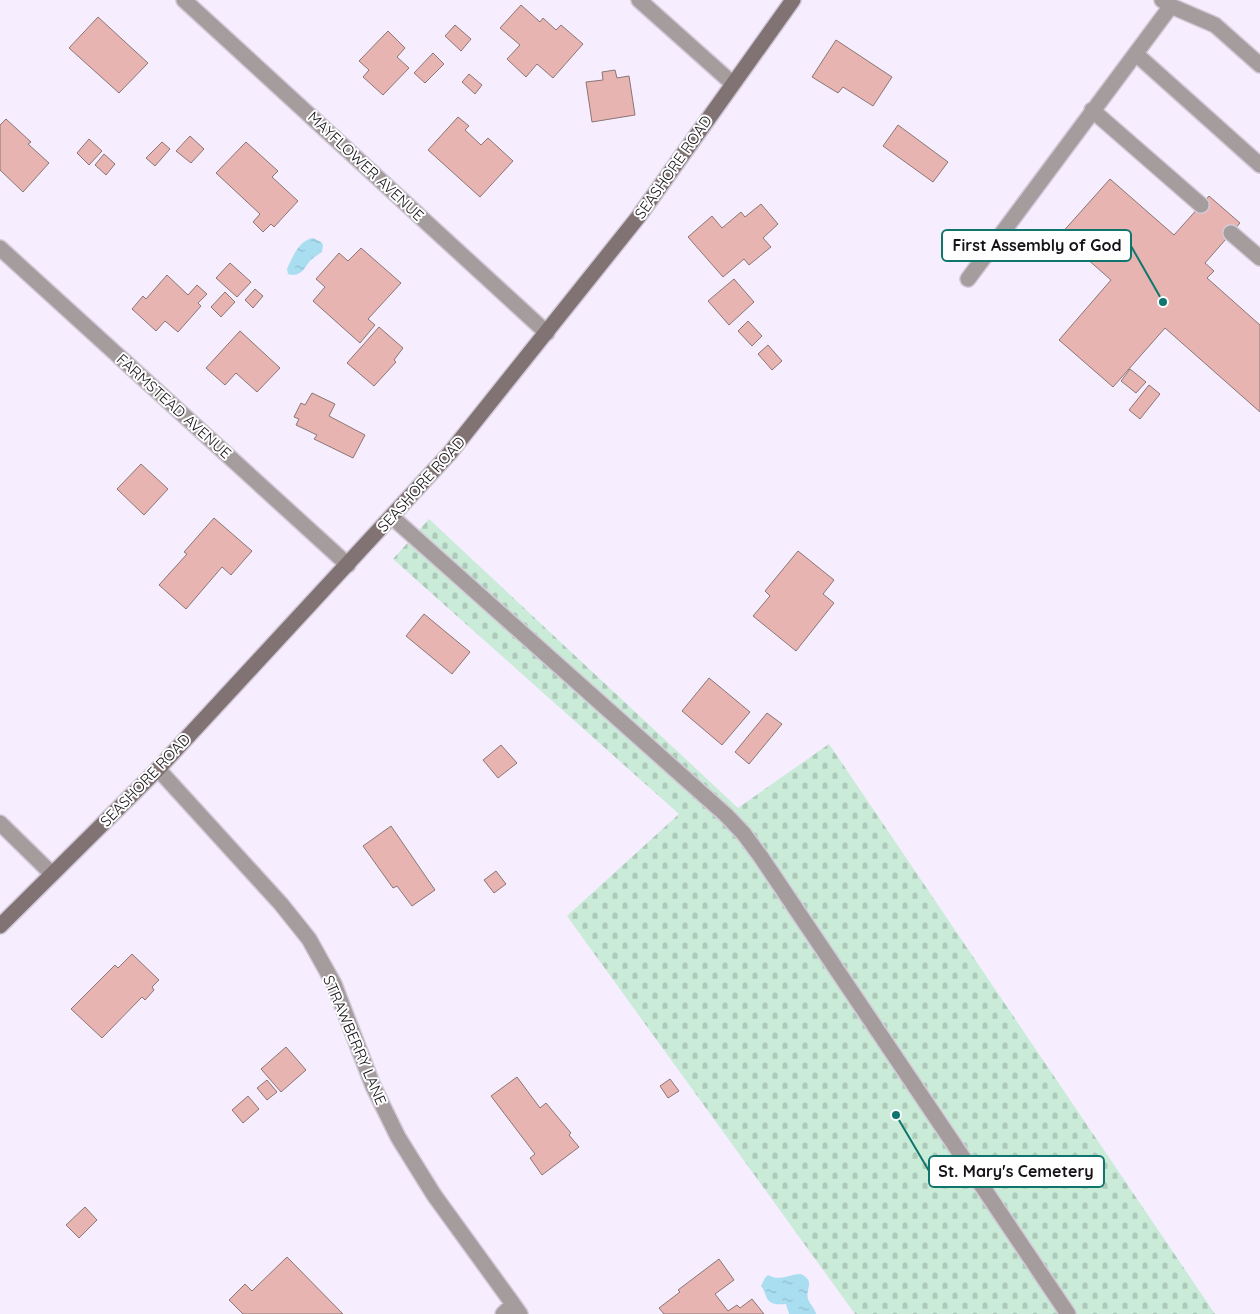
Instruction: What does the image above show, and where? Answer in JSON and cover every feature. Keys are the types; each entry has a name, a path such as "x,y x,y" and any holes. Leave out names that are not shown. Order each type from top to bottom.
{"main road":[{"name":"SEASHORE ROAD","path":"0,926 158,768 449,454 639,216 793,0"}],"street":[{"name":"MAYFLOWER AVENUE","path":"184,0 547,333"},
{"path":"639,0 732,83"},
{"path":"968,279 1092,110 1136,54 1166,3 1215,25 1260,65"},
{"path":"1136,54 1260,165"},
{"path":"1092,110 1201,205"},
{"path":"1231,233 1260,258"},
{"name":"FARMSTEAD AVENUE","path":"0,248 348,565"},
{"path":"392,517 726,815 744,834 1068,1314"},
{"name":"STRAWBERRY LANE","path":"158,768 281,904 309,939 334,984 373,1086 398,1137 434,1195 512,1311"},
{"path":"0,822 52,874"}],"green space":[{"path":"429,519 738,808 829,744 1215,1314 855,1314 567,916 679,814 393,559"}],"water":[{"path":"313,238 323,245 322,252 311,260 300,273 288,274 287,269 297,250 308,239"},
{"path":"801,1274 808,1280 807,1295 816,1314 789,1314 786,1304 770,1302 761,1286 768,1275 781,1278"}],"building":[{"path":"521,5 540,22 543,18 556,30 561,25 583,44 553,78 537,64 526,77 507,59 520,45 500,28"},
{"path":"98,17 148,63 119,93 69,48"},
{"path":"455,25 471,39 461,51 445,36"},
{"path":"388,31 405,48 397,57 409,68 383,95 363,77 369,70 359,61"},
{"path":"836,40 892,77 873,106 843,87 838,93 812,77"},
{"path":"433,53 444,64 425,83 414,73"},
{"path":"615,70 617,78 629,76 635,115 592,122 586,82 603,80 602,72"},
{"path":"469,74 482,85 475,94 462,82"},
{"path":"458,117 469,126 465,130 481,145 488,138 513,161 480,197 428,150"},
{"path":"6,119 31,142 28,144 49,163 23,192 0,170 0,125"},
{"path":"898,125 948,162 933,182 883,146"},
{"path":"190,136 204,149 191,163 176,151"},
{"path":"89,139 102,151 89,165 77,153"},
{"path":"162,142 170,149 155,166 146,158"},
{"path":"246,142 278,171 272,177 298,201 274,227 271,224 263,232 253,222 260,214 216,173"},
{"path":"104,154 115,164 106,175 95,165"},
{"path":"1110,179 1174,235 1209,196 1240,223 1205,263 1214,271 1207,278 1260,325 1260,412 1165,328 1113,387 1059,340 1111,280 1060,235"},
{"path":"761,204 778,224 763,238 771,247 749,265 744,259 723,277 688,237 712,216 722,228 741,212 745,217"},
{"path":"361,248 401,283 368,319 375,325 360,343 313,301 325,287 316,279 339,253 348,261"},
{"path":"230,263 251,282 237,297 216,278"},
{"path":"167,275 188,295 197,285 207,294 198,303 201,306 178,332 165,321 156,331 132,309 143,296 146,299"},
{"path":"734,279 754,302 729,325 708,301"},
{"path":"255,289 263,296 253,308 245,300"},
{"path":"225,292 235,302 221,317 211,307"},
{"path":"748,321 762,336 752,346 738,331"},
{"path":"379,327 403,348 394,360 396,362 374,386 347,363"},
{"path":"240,331 280,368 257,392 236,373 225,385 206,368"},
{"path":"768,345 782,361 772,370 758,354"},
{"path":"1130,369 1146,382 1136,393 1121,381"},
{"path":"1149,385 1160,394 1140,419 1129,410"},
{"path":"312,393 335,404 329,416 365,435 353,458 314,439 317,435 296,425 299,419 294,417 301,403 305,405"},
{"path":"141,464 168,489 144,515 117,489"},
{"path":"214,518 252,551 231,575 222,567 186,609 159,585 187,554 184,552"},
{"path":"798,551 834,580 823,594 834,603 796,651 753,616 770,596 765,591"},
{"path":"424,614 470,652 452,674 406,636"},
{"path":"709,678 750,712 722,745 682,711"},
{"path":"767,713 782,724 749,764 735,752"},
{"path":"501,745 517,763 498,778 483,760"},
{"path":"391,826 435,890 412,906 397,886 393,888 363,846"},
{"path":"496,871 506,884 494,893 484,880"},
{"path":"132,954 159,980 152,987 154,990 145,1000 142,997 102,1038 71,1009 115,965 118,968"},
{"path":"286,1047 306,1070 281,1092 261,1069"},
{"path":"517,1077 540,1108 546,1103 571,1133 569,1135 579,1147 542,1175 530,1158 535,1154 491,1096"},
{"path":"670,1079 679,1091 668,1098 660,1086"},
{"path":"267,1080 277,1092 267,1100 257,1088"},
{"path":"248,1096 259,1109 243,1123 232,1110"},
{"path":"85,1207 97,1220 79,1238 66,1225"},
{"path":"287,1257 343,1314 243,1314 229,1300 245,1284 252,1291"},
{"path":"719,1259 734,1280 715,1294 728,1311 737,1305 740,1308 752,1299 764,1314 664,1314 659,1308 680,1292 678,1290"}],"place":[{"name":"First Assembly of God","path":"1163,302"},
{"name":"St. Mary's Cemetery","path":"896,1115"}]}
